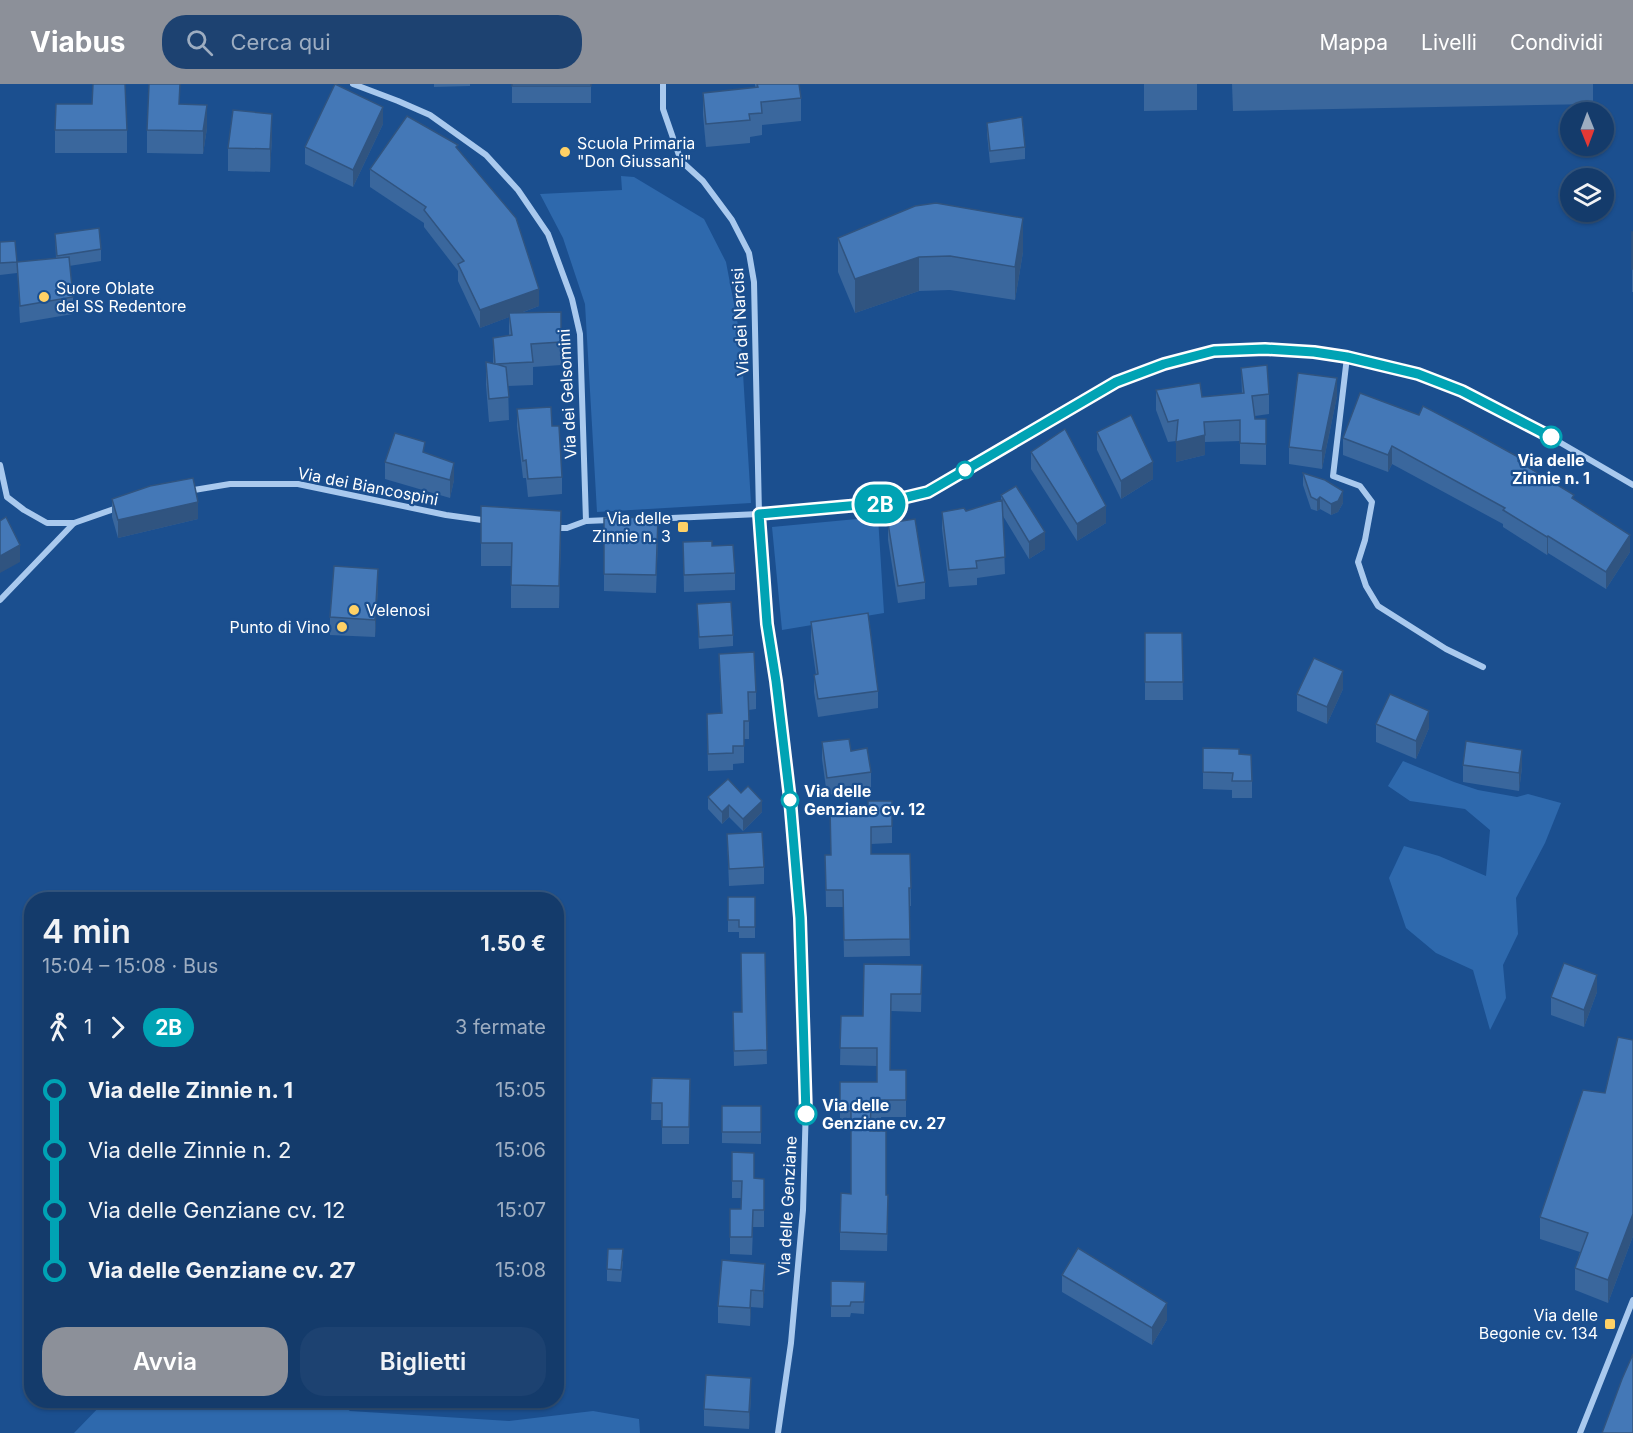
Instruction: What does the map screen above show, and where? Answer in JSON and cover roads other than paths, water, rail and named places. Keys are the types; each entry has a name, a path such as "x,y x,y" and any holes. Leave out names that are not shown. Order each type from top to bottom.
{"street":[{"name":"Via dei Gelsomini","path":"353,84 389,97 430,116 486,155 518,190 548,234 572,298 580,334 586,521"},
{"name":"Via dei Narcisi","path":"663,84 663,109 681,161 703,181 732,220 749,253 754,282 759,514"},
{"path":"642,519 759,514 882,503 928,492 1116,382 1164,364 1214,351 1265,349 1347,357 1418,374 1462,391 1542,432 1633,485"},
{"path":"1347,357 1333,476 1360,486 1372,502 1365,540 1358,562 1366,586 1378,606 1446,649 1483,667"},
{"path":"0,465 7,497 47,523 74,523 128,505"},
{"name":"Via dei Biancospini","path":"184,492 230,484 298,484 446,515 492,522"},
{"name":"Via delle Genziane","path":"759,514 767,624 790,799 800,918 806,1104 803,1210 791,1343 778,1433"},
{"path":"548,528 567,528 586,521 620,520"},
{"path":"0,600 74,523"},
{"path":"1580,1433 1633,1300"}],"place":[{"name":"Scuola Primaria \"Don Giussani\"","path":"565,152"},
{"name":"Suore Oblate del SS Redentore","path":"44,297"},
{"name":"Via delle Zinnie n. 1","path":"1551,437"},
{"name":"Via delle Zinnie n. 3","path":"683,527"},
{"name":"Velenosi","path":"354,610"},
{"name":"Punto di Vino","path":"342,627"},
{"name":"Via delle Genziane cv. 12","path":"790,800"},
{"name":"Via delle Genziane cv. 27","path":"806,1114"},
{"name":"Via delle Begonie cv. 134","path":"1610,1324"}]}
